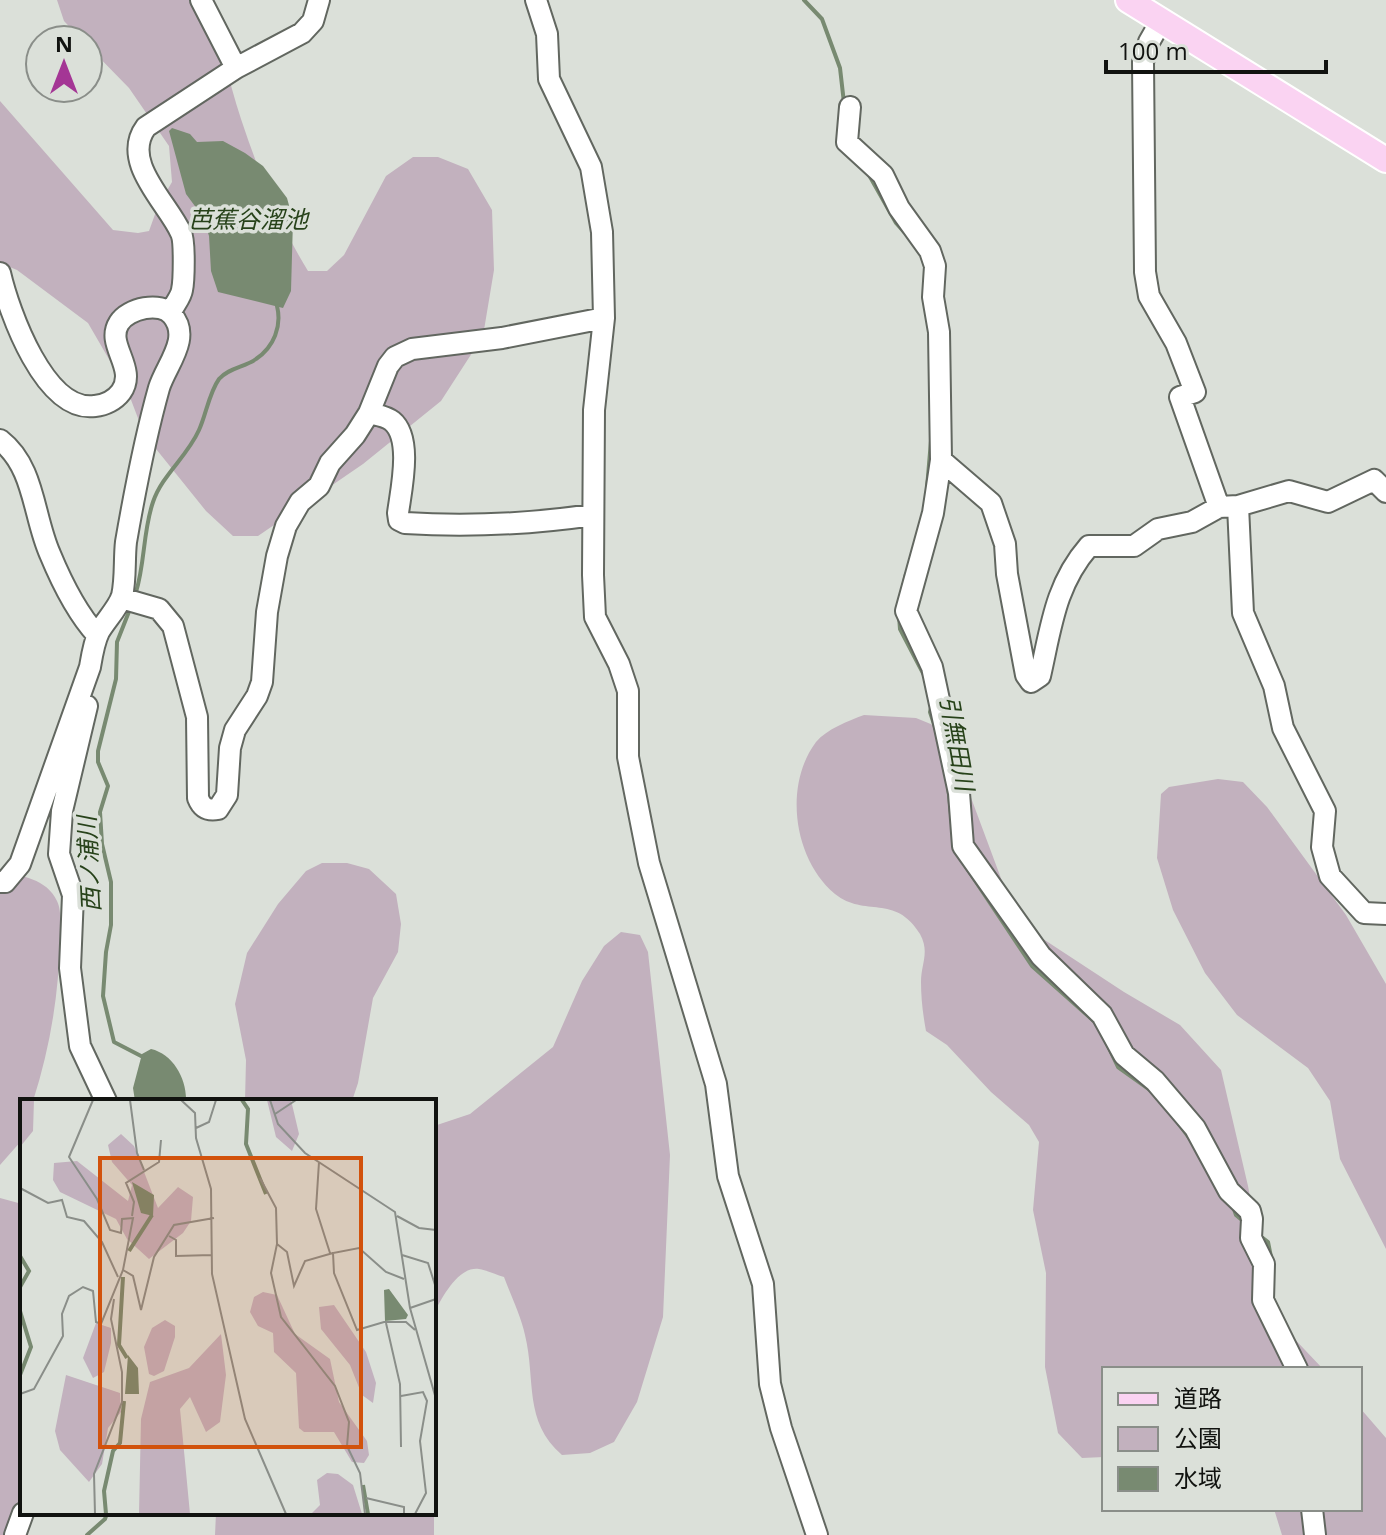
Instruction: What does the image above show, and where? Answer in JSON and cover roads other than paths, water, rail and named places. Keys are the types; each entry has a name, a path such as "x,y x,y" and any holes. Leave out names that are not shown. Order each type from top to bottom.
{"main road":[{"path":"1128,0 1386,160"}],"street":[{"path":"201,0 236,68"},
{"path":"171,312 182,290 183,236 148,181 138,147 140,135 146,127 236,68 302,33 313,21 319,0"},
{"path":"536,0 547,34 549,79 591,167 602,232 604,318 594,410 595,617 619,664 628,691 628,757 643,836 716,1084 728,1176 763,1284 770,1384 781,1428 817,1535"},
{"path":"1161,21 1149,42 1143,62 1145,272 1149,296 1176,343 1195,392 1180,397 1228,507 1243,613 1274,686 1283,728 1325,811 1322,847 1330,876 1364,913 1386,914"},
{"path":"850,107 847,142 883,175 899,208 930,251 935,266 933,297 939,332 941,460 933,513 906,611 932,667 959,793 963,846 1041,956 1102,1015 1124,1055 1155,1081 1195,1128 1229,1191 1250,1211 1251,1238 1264,1264 1263,1300 1296,1367"},
{"path":"0,273 27,345 51,386 67,401 83,407 109,402 120,393 125,384 126,366 116,342 118,323 138,310 151,307 171,312 177,322 178,347 160,384 143,455 126,544 121,598 97,635 90,667 20,864 5,882 0,882"},
{"path":"121,598 159,609 173,626 197,717 198,798 201,806 218,809 227,795 230,748 235,730 257,696 262,682 267,612 286,526 300,502 319,486 330,463 355,435 369,413 388,366 403,352 502,338 604,318"},
{"path":"369,413 396,423 402,437 404,468 398,513 399,520 405,523 450,526 550,521 593,515"},
{"path":"0,440 10,448 27,475 49,553 78,614 97,635"},
{"path":"941,460 991,503 1005,544 1020,646 1026,675 1031,682 1040,676 1058,593 1074,564 1089,546 1134,546 1158,529 1192,522 1228,507 1289,491 1328,502 1374,480 1386,492"},
{"path":"82,683 89,699 62,811 59,854 73,895 70,968 80,1046 105,1099"},
{"path":"1312,1511 1315,1535"},
{"path":"15,1535 22,1515"}],"water":[{"name":"芭蕉谷溜池","path":"172,128 190,134 197,142 223,141 245,153 263,166 287,198 293,220 291,291 283,308 218,292 211,271 209,236 203,217 186,194 169,131"},
{"path":"151,1049 172,1062 181,1076 186,1099 135,1099 133,1088 142,1054"}],"waterway":[{"name":"引無田川","path":"804,0 822,19 840,68 844,103"},
{"name":"引無田川","path":"869,175 904,232"},
{"name":"西ノ浦川","path":"136,592 147,524 157,492 194,440 219,379 256,359 272,342 278,321 277,306"},
{"name":"引無田川","path":"927,488 931,441"},
{"name":"引無田川","path":"898,608 906,574"},
{"name":"西ノ浦川","path":"130,609 117,642 116,679 98,751 98,762 108,786 100,812 102,844 111,882 111,925 103,996 114,1042 143,1057"},
{"name":"引無田川","path":"899,616 900,629 925,677"},
{"name":"引無田川","path":"932,704 930,712 936,730"},
{"name":"引無田川","path":"948,785 954,844"},
{"name":"引無田川","path":"956,852 1032,966 1096,1023"},
{"name":"引無田川","path":"1106,1042 1118,1067 1153,1092"},
{"name":"引無田川","path":"1179,1124 1190,1139"},
{"name":"引無田川","path":"1233,1206 1236,1215 1243,1221"},
{"name":"引無田川","path":"1259,1235 1268,1242 1271,1257"},
{"name":"西ノ浦川","path":"87,1535 106,1515"}]}
